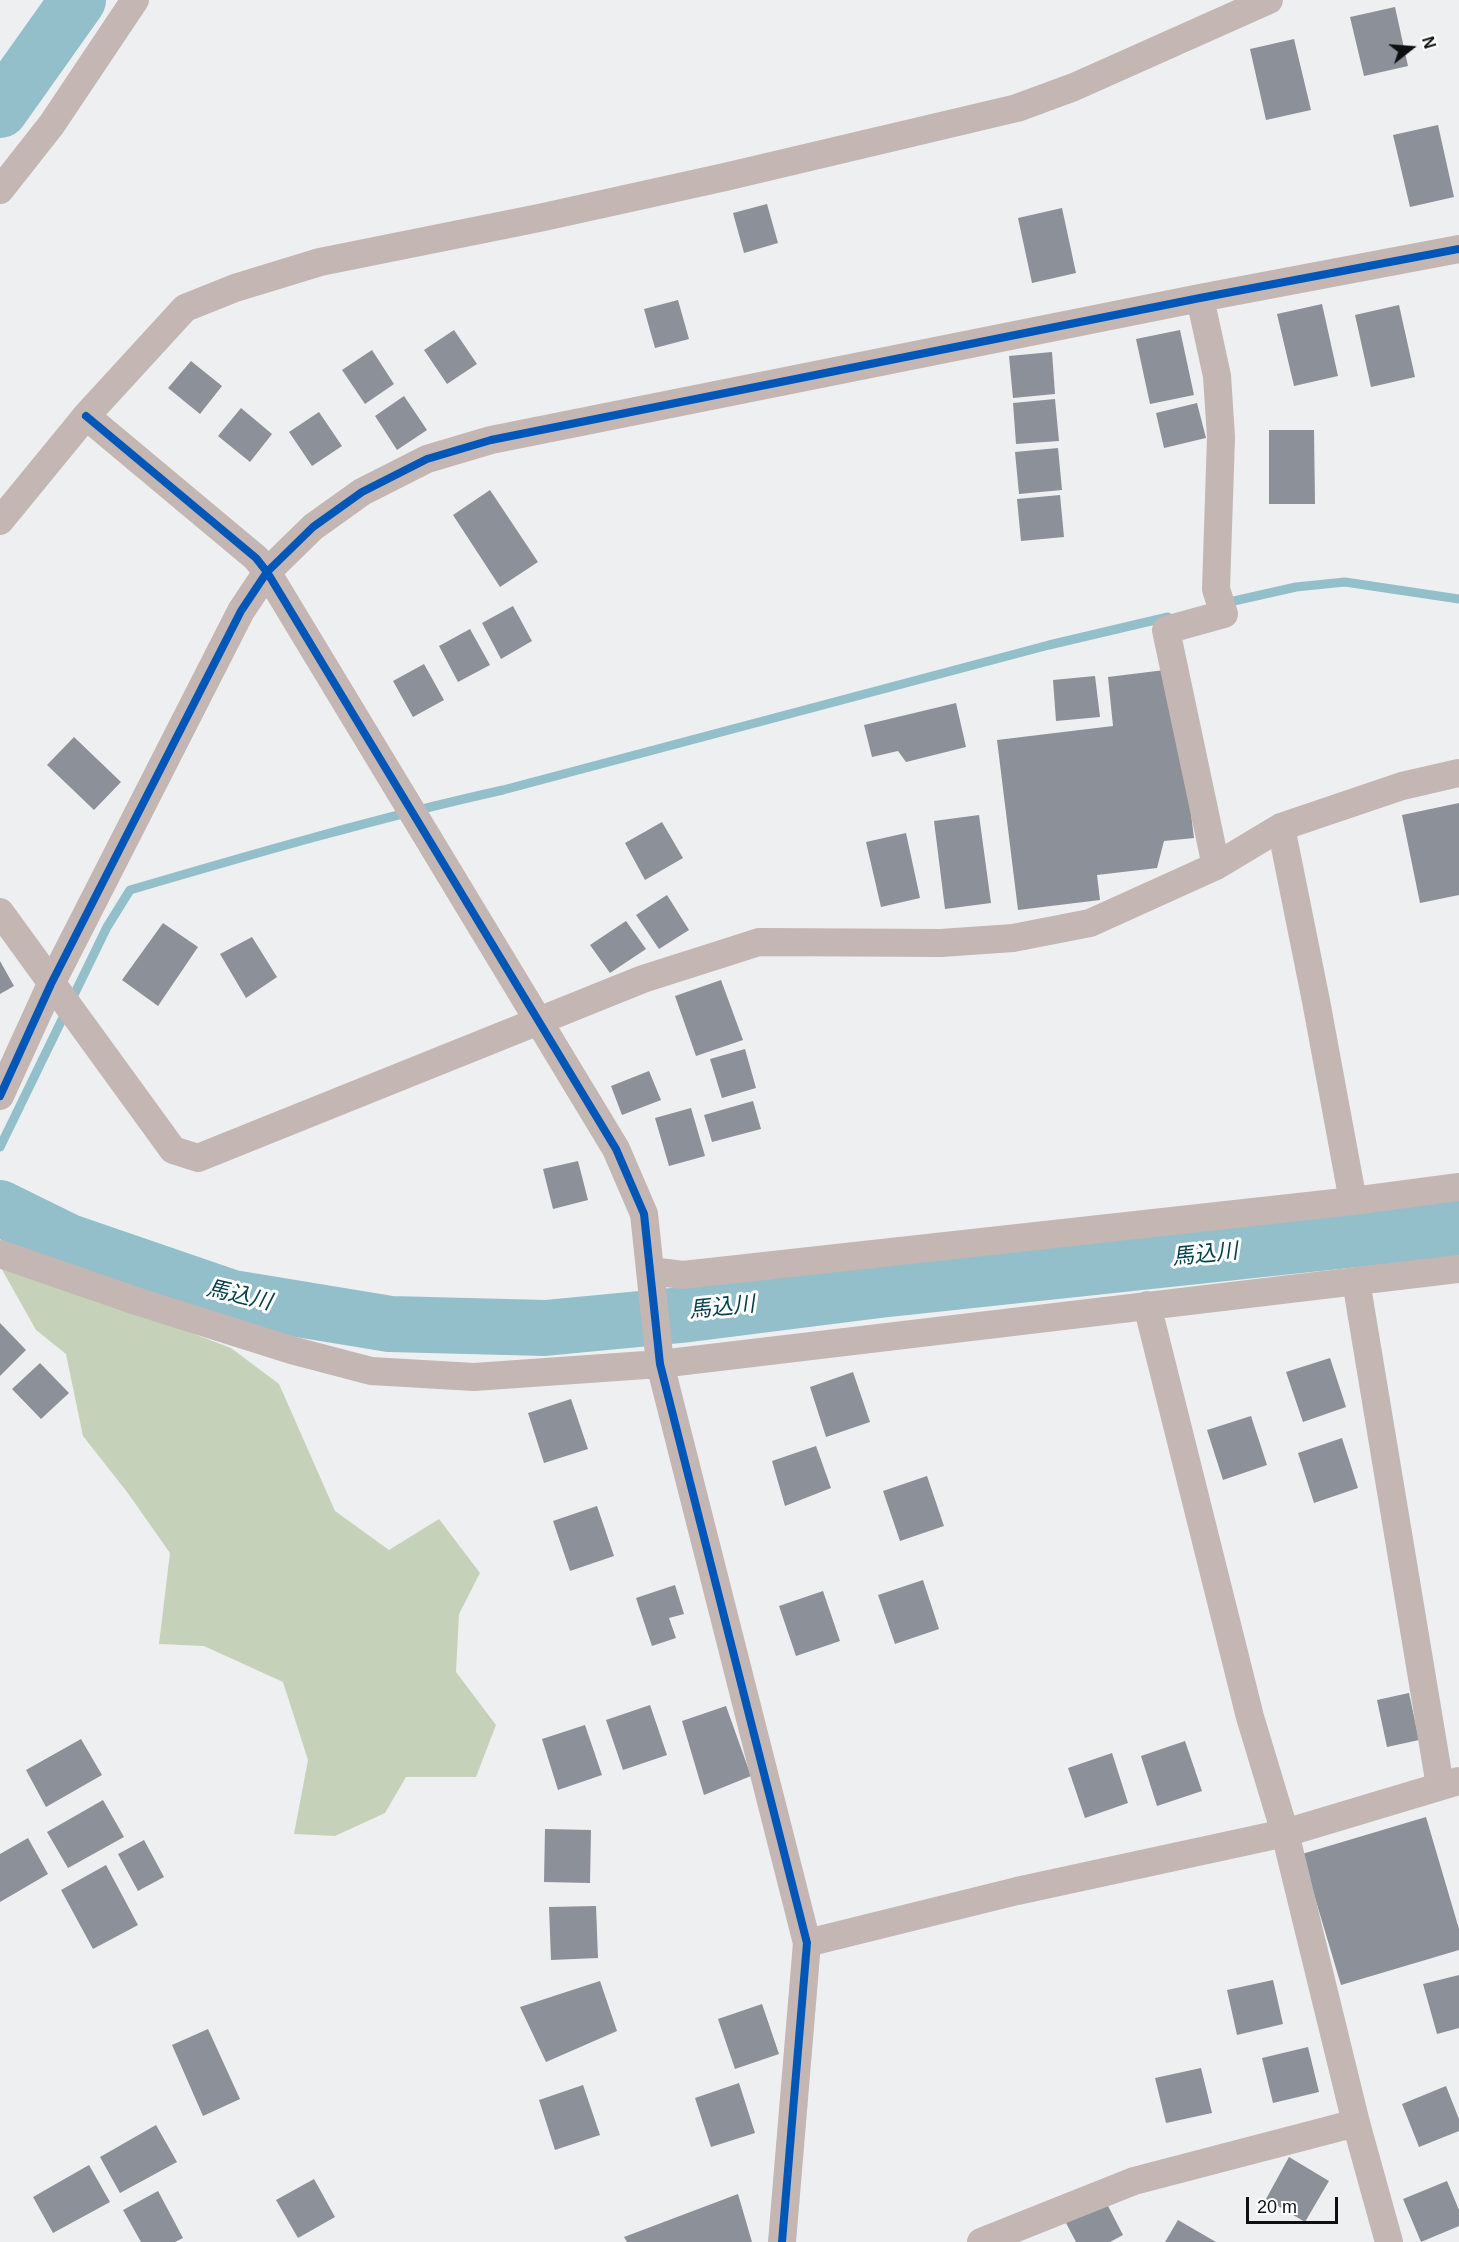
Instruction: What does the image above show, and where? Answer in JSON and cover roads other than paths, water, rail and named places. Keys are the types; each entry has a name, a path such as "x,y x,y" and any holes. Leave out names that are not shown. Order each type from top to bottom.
{"street":[{"path":"0,190 52,124 135,0"},
{"path":"0,520 86,416 185,308 235,288 320,262 539,218 725,177 1017,108 1074,87 1269,0"},
{"path":"0,1096 56,990 241,611 267,572 313,527 362,492 427,459 490,440 1200,298 1459,249"},
{"path":"1200,298 1217,376 1221,437 1220,602 1166,630 1216,866"},
{"path":"86,416 256,558 267,572 616,1149 644,1214 660,1364 807,1943 788,2200 782,2242"},
{"path":"0,912 173,1150 198,1158 643,979 759,942 941,943 1013,938 1090,923 1216,866 1281,827 1402,786 1459,773"},
{"path":"1281,827 1353,1201"},
{"path":"652,1276 683,1275 1353,1201 1459,1187"},
{"path":"0,1254 139,1302 291,1350 371,1371 474,1377 660,1364 1459,1269"},
{"path":"807,1943 1017,1891 1285,1833 1449,1784 1356,1281"},
{"path":"1147,1305 1250,1717 1285,1833 1356,2123 1389,2242"},
{"path":"981,2242 1134,2181 1356,2123"}],"waterway":[{"path":"0,110 78,0"},
{"path":"1225,603 1296,587 1345,582 1459,599"},
{"path":"0,1147 107,927 130,890 362,824 503,790 1049,645 1168,617"},
{"name":"馬込川","path":"0,1208 69,1242 232,1298 390,1324 545,1328 681,1315 879,1290 1459,1228"}]}
